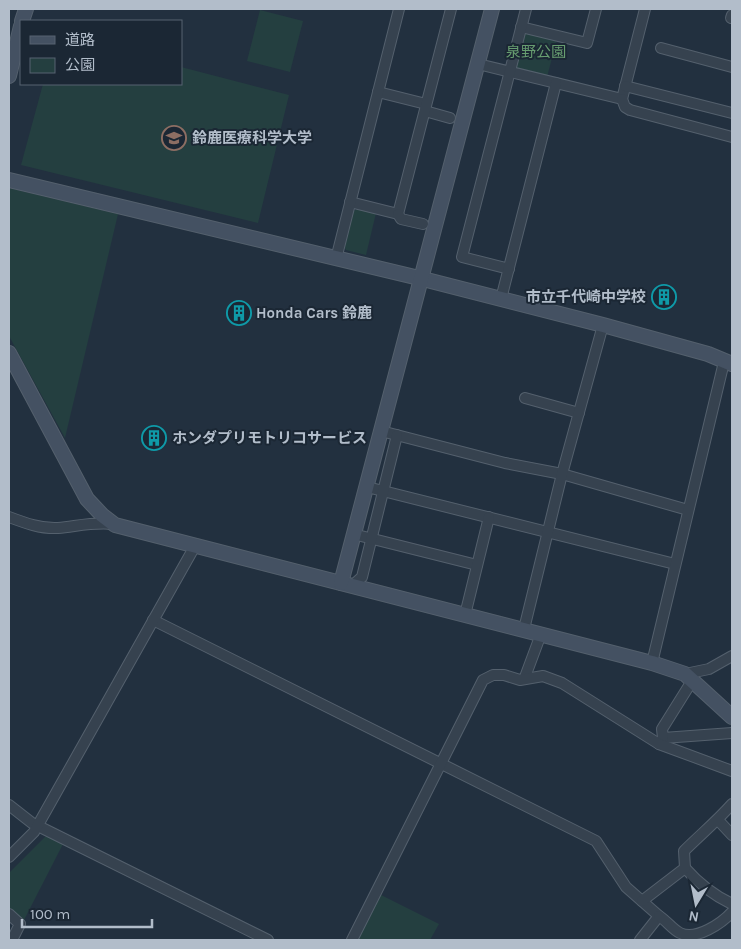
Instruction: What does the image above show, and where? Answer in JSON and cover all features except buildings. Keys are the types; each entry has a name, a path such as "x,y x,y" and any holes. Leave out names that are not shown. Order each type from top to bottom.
{"street":[{"path":"336,259 399,9"},
{"path":"398,214 451,9"},
{"path":"346,584 353,534 367,486 419,278 431,245 492,9"},
{"path":"509,269 462,256 526,9"},
{"path":"521,27 587,43 596,9"},
{"path":"644,9 622,99 625,107 630,110 732,137"},
{"path":"9,76 18,28"},
{"path":"661,48 732,67"},
{"path":"478,64 622,99"},
{"path":"501,300 556,83"},
{"path":"625,86 732,112"},
{"path":"378,92 450,118"},
{"path":"9,180 419,278 603,325 708,354 728,363 688,510 652,663"},
{"path":"350,202 398,214 401,219 423,224"},
{"path":"524,629 562,474 603,325"},
{"path":"9,353 87,499 102,515 115,525"},
{"path":"525,398 579,413"},
{"path":"381,430 505,463 562,474 688,510"},
{"path":"346,584 362,577 398,435"},
{"path":"367,486 675,564"},
{"path":"9,517 48,528 93,522 115,525 652,663 688,678 732,718"},
{"path":"465,615 489,517"},
{"path":"353,534 477,565"},
{"path":"9,858 34,832 152,620 196,546"},
{"path":"152,620 596,841 626,887 679,933 693,936 724,920 732,912"},
{"path":"525,677 541,634"},
{"path":"661,741 662,729 688,678 729,661"},
{"path":"352,940 483,680 493,675 504,675 520,680 525,677 543,676 562,683 661,741 732,771"},
{"path":"661,741 732,734"},
{"path":"732,804 712,826 702,832 684,851 685,868 715,896 732,904"},
{"path":"9,805 38,825 268,940"},
{"path":"718,820 732,835"},
{"path":"642,901 685,868"},
{"path":"9,914 20,924 12,940"},
{"path":"640,940 659,916"}],"green space":[{"path":"260,10 303,21 290,72 247,61"},
{"name":"泉野公園","path":"527,32 557,39 547,77 518,70 515,65 522,34"},
{"path":"182,67 289,95 258,223 21,165 43,85 182,85"},
{"path":"9,188 118,214 65,438 9,336"},
{"path":"358,209 376,213 366,255 346,250 344,246 353,211"},
{"path":"47,835 63,844 24,920 9,911 9,873"},
{"path":"379,894 439,924 430,940 356,940"}],"place":[{"name":"鈴鹿医療科学大学","path":"174,138"},
{"name":"市立千代崎中学校","path":"664,297"},
{"name":"Honda Cars 鈴鹿","path":"239,313"},
{"name":"ホンダプリモトリコサービス","path":"154,438"}]}
